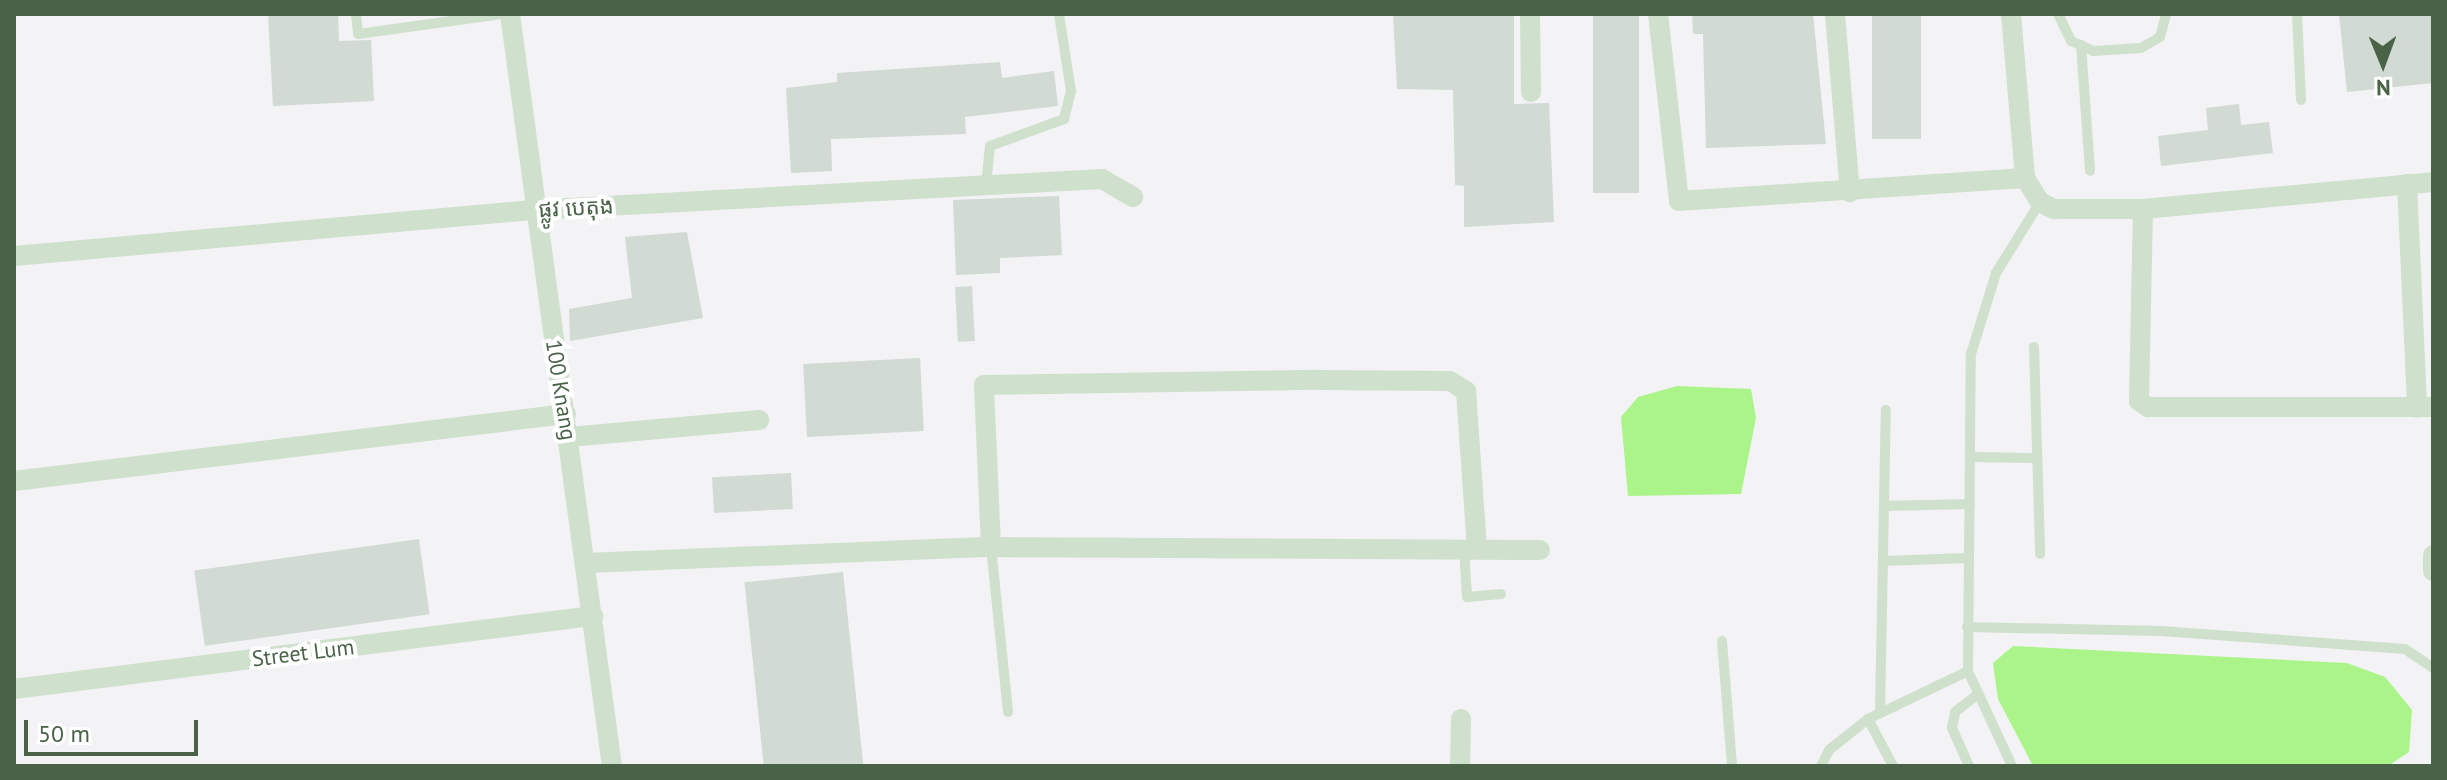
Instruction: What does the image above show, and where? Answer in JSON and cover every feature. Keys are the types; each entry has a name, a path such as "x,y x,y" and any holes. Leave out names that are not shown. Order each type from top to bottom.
{"street":[{"name":"100 Knang","path":"510,14 532,210 566,414 612,766"},
{"path":"1530,14 1531,92"},
{"path":"1658,14 1679,201 2025,178"},
{"path":"1835,14 1850,192"},
{"path":"2011,14 2025,178 2040,202 2054,209 2143,209 2433,182"},
{"name":"ផ្លូវ បេតុង","path":"14,256 532,210 1102,179 1133,197"},
{"path":"2143,209 2139,401 2148,407 2425,407 2407,184"},
{"path":"991,547 984,385 1333,380 1450,381 1466,391 1472,411 1470,548"},
{"path":"14,481 566,414"},
{"path":"569,437 759,420"},
{"path":"585,563 991,547 1540,550"},
{"path":"2433,555 2433,571"},
{"name":"Street Lum","path":"14,689 593,616"},
{"path":"1460,766 1461,719"}],"lane":[{"path":"356,14 358,34 502,14"},
{"path":"986,186 990,146 1064,119 1071,91 1059,14"},
{"path":"2058,14 2071,41 2081,45 2141,48 2160,37 2166,14"},
{"path":"2297,14 2301,100"},
{"path":"2081,45 2090,171"},
{"path":"2012,766 1968,671 1970,457 1978,327 1996,273 2040,202"},
{"path":"2034,347 2040,554"},
{"path":"1880,712 1886,410"},
{"path":"1970,457 2036,458"},
{"path":"1884,506 1970,504"},
{"path":"991,547 1008,712"},
{"path":"1470,548 1467,597 1501,594"},
{"path":"1883,561 1968,558"},
{"path":"1967,627 2161,631 2405,649 2433,668"},
{"path":"1722,641 1732,766"},
{"path":"1821,766 1829,750 1868,719 1968,671"},
{"path":"1969,766 1952,728 1955,712 1978,694"},
{"path":"1868,719 1893,766"}],"shaded area":[{"path":"1677,386 1751,389 1756,418 1741,494 1628,496 1621,417 1638,397"},
{"path":"2013,646 2347,663 2385,677 2412,710 2409,752 2388,766 2033,766 1998,699 1993,663"}],"building":[{"path":"268,14 338,14 339,41 371,40 374,101 273,106"},
{"path":"1393,14 1514,14 1514,104 1549,103 1554,222 1464,227 1464,186 1455,185 1453,90 1397,89"},
{"path":"1593,14 1639,14 1639,193 1593,193"},
{"path":"1692,14 1813,14 1826,144 1706,148 1703,34 1693,34"},
{"path":"1872,14 1921,14 1921,139 1872,139"},
{"path":"2339,14 2433,14 2433,83 2347,92"},
{"path":"1000,62 1002,78 1054,71 1058,106 965,117 966,134 831,139 832,171 791,173 786,88 837,82 837,73"},
{"path":"2239,104 2241,125 2269,122 2273,153 2161,166 2158,136 2208,130 2206,108"},
{"path":"1059,196 1062,255 1000,258 1000,273 956,275 953,200"},
{"path":"687,232 703,318 570,341 569,309 632,298 625,237"},
{"path":"972,286 975,341 958,342 955,287"},
{"path":"920,358 924,431 807,437 803,364"},
{"path":"791,473 793,509 714,513 712,477"},
{"path":"419,539 430,614 205,646 194,571"},
{"path":"843,572 863,766 764,766 745,582"}]}
